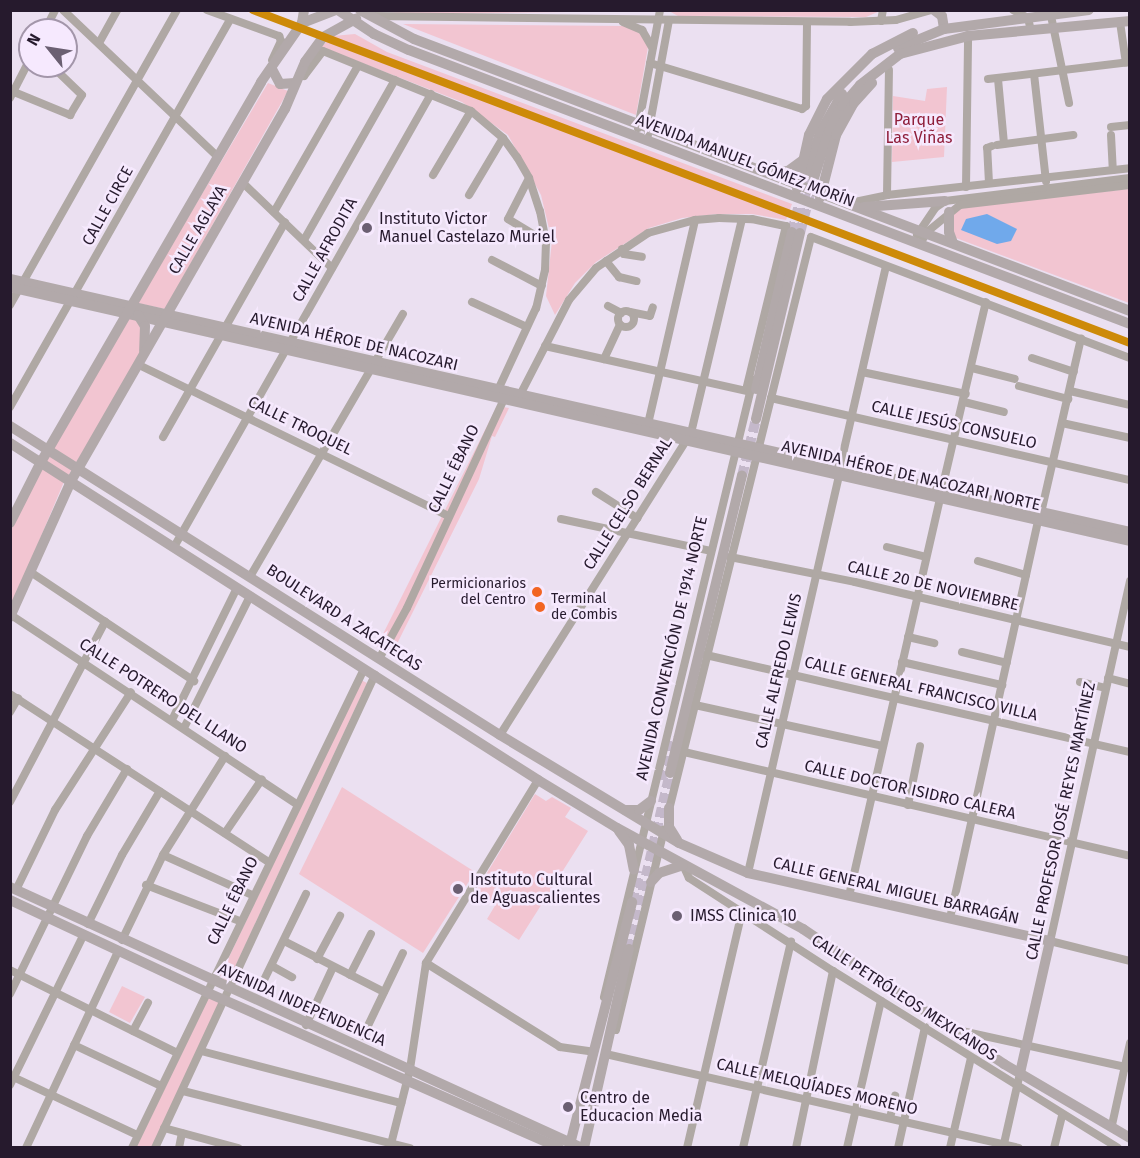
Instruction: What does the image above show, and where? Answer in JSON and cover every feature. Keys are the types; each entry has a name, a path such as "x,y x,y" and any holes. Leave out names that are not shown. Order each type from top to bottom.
{"main road":[{"path":"304,10 302,23 337,10"},
{"name":"AVENIDA MANUEL GÓMEZ MORÍN","path":"337,10 351,21 409,50 1130,324"},
{"path":"818,204 844,118 869,85 938,34 942,16 933,10"},
{"path":"811,175 829,131 851,94 900,54 938,34 1051,13 1089,10"},
{"name":"CALLE AGLAYA","path":"11,616 32,573 52,519 71,482 285,109 305,62 323,37 364,13"},
{"name":"AVENIDA MANUEL GÓMEZ MORÍN","path":"364,13 414,39 645,124 1130,313"},
{"path":"796,196 803,159 817,115 851,72 872,54 897,40 914,33 968,36 1125,21"},
{"name":"CALLE AGLAYA","path":"10,522 41,462 217,156 302,23"},
{"path":"286,49 297,48 305,62"},
{"path":"272,69 280,84 297,79"},
{"path":"767,173 789,171 803,159"},
{"path":"855,205 947,206 949,232 953,243"},
{"name":"AVENIDA CONVENCIÓN DE 1914 NORTE","path":"793,230 780,314 753,419 779,284 793,230"},
{"name":"AVENIDA HÉROE DE NACOZARI","path":"10,279 18,286 689,437"},
{"path":"1101,313 1111,308 1130,313"},
{"name":"AVENIDA HÉROE DE NACOZARI","path":"128,310 140,316 165,319"},
{"path":"140,316 146,342 140,362"},
{"name":"AVENIDA HÉROE DE NACOZARI","path":"503,394 520,395 648,423 689,437"},
{"name":"BOULEVARD A ZACATECAS","path":"10,426 251,575 500,735 663,833"},
{"name":"AVENIDA HÉROE DE NACOZARI NORTE","path":"689,437 1040,517 1130,541"},
{"name":"BOULEVARD A ZACATECAS","path":"10,443 538,780 640,840"},
{"name":"AVENIDA CONVENCIÓN DE 1914 NORTE","path":"670,773 739,476 671,736"},
{"name":"AVENIDA HÉROE DE NACOZARI NORTE","path":"1040,517 1130,531"},
{"path":"621,809 639,810 651,801"},
{"path":"669,808 669,827 679,843"},
{"path":"617,828 629,845 634,870"},
{"name":"CALLE GENERAL MIGUEL BARRAGÁN","path":"663,833 679,843 748,873 1050,941"},
{"name":"CALLE PETRÓLEOS MEXICANOS","path":"640,840 683,865 748,896 803,929 1001,1060 1112,1125 1130,1138"},
{"path":"651,882 659,873 683,865"},
{"name":"AVENIDA INDEPENDENCIA","path":"12,896 86,929 118,952 209,987 406,1082 559,1148"},
{"name":"AVENIDA CONVENCIÓN DE 1914 NORTE","path":"569,1145 633,902"},
{"name":"AVENIDA INDEPENDENCIA","path":"86,929 122,939 209,987"},
{"name":"CALLE PROFESOR JOSÉ REYES MARTÍNEZ","path":"1021,1071 1050,941"},
{"name":"AVENIDA CONVENCIÓN DE 1914 NORTE","path":"583,1148 608,1057 630,949"},
{"name":"AVENIDA INDEPENDENCIA","path":"227,995 306,1025 410,1069 569,1145 583,1148"}],"street":[{"path":"63,10 217,156"},
{"path":"99,43 117,10"},
{"path":"10,305 18,286 177,10"},
{"path":"207,10 281,38 272,69"},
{"path":"489,10 496,19"},
{"path":"881,21 883,10"},
{"path":"364,13 496,19 611,19 659,15 669,20 807,22 881,21 933,10"},
{"path":"1013,10 1028,18 1031,31"},
{"path":"1051,13 1070,102"},
{"path":"645,124 650,63 659,15"},
{"name":"CALLE CIRCE","path":"10,407 230,19"},
{"path":"611,19 642,30 652,52"},
{"path":"642,139 661,66 669,20"},
{"path":"998,145 993,79 1128,63 1125,21"},
{"path":"650,63 802,109 806,106 807,22"},
{"path":"966,187 968,36"},
{"path":"297,79 304,76 323,51 471,111 503,138 529,178 546,242"},
{"path":"274,212 358,66"},
{"path":"887,195 889,70"},
{"path":"1034,74 1039,141 1046,178 1041,190"},
{"path":"20,78 12,95 70,115 81,95 64,78"},
{"path":"304,240 395,80"},
{"name":"CALLE AFRODITA","path":"174,547 431,94"},
{"path":"433,176 471,111"},
{"path":"1113,170 1111,131 1130,125"},
{"path":"989,183 987,148 1073,135"},
{"path":"469,195 503,138"},
{"path":"855,205 887,195 1130,168"},
{"path":"529,178 508,219 546,242"},
{"path":"917,242 923,231 947,206 1130,178"},
{"path":"243,183 332,268"},
{"path":"947,206 1130,185"},
{"path":"520,395 569,300 606,261 648,232 695,220 742,219 793,230 746,391 748,401"},
{"name":"CALLE CELSO BERNAL","path":"500,735 689,437 742,219"},
{"path":"648,423 695,220"},
{"path":"163,437 285,222"},
{"name":"AVENIDA CONVENCIÓN DE 1914 NORTE","path":"608,1057 811,237 886,266"},
{"name":"CALLE ÉBANO","path":"379,659 387,645 402,605 413,592 503,394 542,286 546,242"},
{"path":"622,249 624,254 642,257"},
{"path":"492,260 542,286"},
{"path":"606,261 619,277 637,281"},
{"path":"886,266 1130,358"},
{"name":"CALLE ALFREDO LEWIS","path":"748,873 886,266"},
{"name":"AVENIDA CONVENCIÓN DE 1914 NORTE","path":"601,1021 605,984 735,447 779,284"},
{"path":"472,302 528,327"},
{"path":"849,896 986,302"},
{"path":"608,306 625,312 650,316 652,307"},
{"path":"605,356 625,312"},
{"path":"620,325 632,325 625,312"},
{"path":"251,575 403,314"},
{"name":"AVENIDA CONVENCIÓN DE 1914 NORTE","path":"762,430 780,338 780,314"},
{"path":"950,918 1081,339"},
{"path":"545,346 605,356 746,391"},
{"path":"1032,358 1074,372"},
{"name":"CALLE TROQUEL","path":"140,362 189,391 323,453 448,516"},
{"path":"972,368 1017,383 1069,395 1130,405"},
{"path":"862,372 965,398 1004,412"},
{"name":"CALLE JESÚS CONSUELO","path":"771,398 1130,480"},
{"path":"1062,423 1130,438"},
{"path":"596,492 637,518"},
{"path":"561,519 711,552"},
{"path":"888,547 926,557"},
{"name":"CALLE 20 DE NOVIEMBRE","path":"730,557 1130,647"},
{"path":"978,561 1026,575"},
{"path":"32,573 194,681"},
{"name":"CALLE PROFESOR JOSÉ REYES MARTÍNEZ","path":"1050,941 1130,580"},
{"path":"172,720 194,681 237,588"},
{"path":"184,728 250,596"},
{"name":"CALLE POTRERO DEL LLANO","path":"11,616 131,692 297,804"},
{"path":"10,802 105,622"},
{"path":"908,637 934,643"},
{"path":"962,651 1007,663"},
{"name":"CALLE GENERAL FRANCISCO VILLA","path":"706,655 1130,752"},
{"path":"902,662 1002,685"},
{"name":"CALLE ÉBANO","path":"132,1148 252,895 364,669"},
{"name":"CALLE ÉBANO","path":"155,1148 375,675"},
{"path":"1108,678 1130,684"},
{"path":"1080,682 1105,688"},
{"path":"12,896 55,810 93,747 131,692"},
{"path":"10,712 14,696 269,862"},
{"path":"694,705 883,746"},
{"path":"908,805 920,746"},
{"name":"CALLE DOCTOR ISIDRO CALERA","path":"684,752 971,821 1130,856"},
{"path":"122,939 146,885 225,756"},
{"path":"10,994 87,836 127,769"},
{"path":"225,833 262,779"},
{"path":"390,1145 410,1069 426,963 538,780"},
{"path":"138,1135 51,1095 12,1080 122,855 159,791"},
{"path":"163,855 252,895"},
{"name":"CALLE PETRÓLEOS MEXICANOS","path":"683,865 689,878 1016,1087 1118,1148"},
{"path":"146,885 240,921"},
{"path":"263,982 306,894"},
{"path":"687,1148 742,911"},
{"path":"317,959 340,916"},
{"path":"350,975 371,934"},
{"path":"284,941 384,992"},
{"name":"CALLE GENERAL MIGUEL BARRAGÁN","path":"1050,941 1130,961"},
{"path":"743,1148 791,942"},
{"path":"26,1148 118,952"},
{"path":"363,1036 370,1014 384,992 403,953"},
{"path":"426,963 560,1047 594,1052"},
{"path":"272,966 292,977"},
{"path":"306,1025 333,967"},
{"path":"10,970 177,1053"},
{"path":"795,1148 834,971"},
{"path":"847,1148 881,1000"},
{"path":"133,1031 148,1003"},
{"path":"898,1148 925,1027"},
{"path":"953,1029 1127,1067"},
{"path":"1112,1125 1127,1067 1130,1043"},
{"path":"74,1045 161,1086"},
{"path":"201,1051 400,1102"},
{"name":"CALLE MELQUÍADES MORENO","path":"608,1057 1019,1148"},
{"path":"950,1148 970,1058"},
{"name":"CALLE PROFESOR JOSÉ REYES MARTÍNEZ","path":"1004,1146 1021,1071"},
{"path":"183,1091 390,1145 410,1148"},
{"path":"890,1119 895,1096"},
{"path":"1054,1148 1062,1114"},
{"path":"164,1128 238,1148"},
{"path":"179,1148 182,1133"}],"green space":[{"path":"379,11 651,11 408,14"},
{"path":"669,11 880,11 866,17 678,16"},
{"path":"403,24 628,26 642,35 648,47 636,115"},
{"path":"355,34 387,52 792,204 786,220 752,214 717,214 682,218 649,228 596,262 575,283 555,315 546,296 552,241 541,195 508,135 462,102 321,47 333,36"},
{"path":"268,83 288,91 165,309 137,303"},
{"name":"Parque Las Viñas","path":"947,87 944,157 892,162 893,96 925,101 927,89"},
{"path":"1129,189 1129,303 956,238 952,227 952,217 959,207"},
{"path":"128,316 136,318 142,332 139,360 63,484 11,608 10,532 41,469"},
{"path":"497,406 509,408 495,437 492,436 479,479 392,654 377,646"},
{"path":"361,680 367,683 228,982 220,976"},
{"path":"342,787 475,872 423,953 299,874"},
{"path":"535,794 546,801 552,797 571,808 565,817 588,831 519,940 487,919 496,904 476,891"},
{"path":"122,986 145,997 130,1023 109,1012"},
{"path":"209,997 222,999 154,1147 136,1148"}],"water":[{"path":"987,214 1017,229 1011,241 997,244 961,230 966,219"}],"tunnel":[{"path":"792,232 807,173"},
{"path":"800,233 814,178"},
{"path":"742,476 756,419"},
{"path":"661,780 671,736"},
{"path":"629,949 670,773"},
{"path":"632,902 640,871"}],"transit line":[{"path":"253,10 1130,343"}],"place":[{"name":"Instituto Victor Manuel Castelazo Muriel","path":"367,228"},
{"name":"Permicionarios del Centro","path":"537,592"},
{"name":"Terminal de Combis","path":"540,607"},
{"name":"Instituto Cultural de Aguascalientes","path":"458,889"},
{"name":"IMSS Clinica 10","path":"677,916"},
{"name":"Centro de Educacion Media","path":"568,1107"}]}
